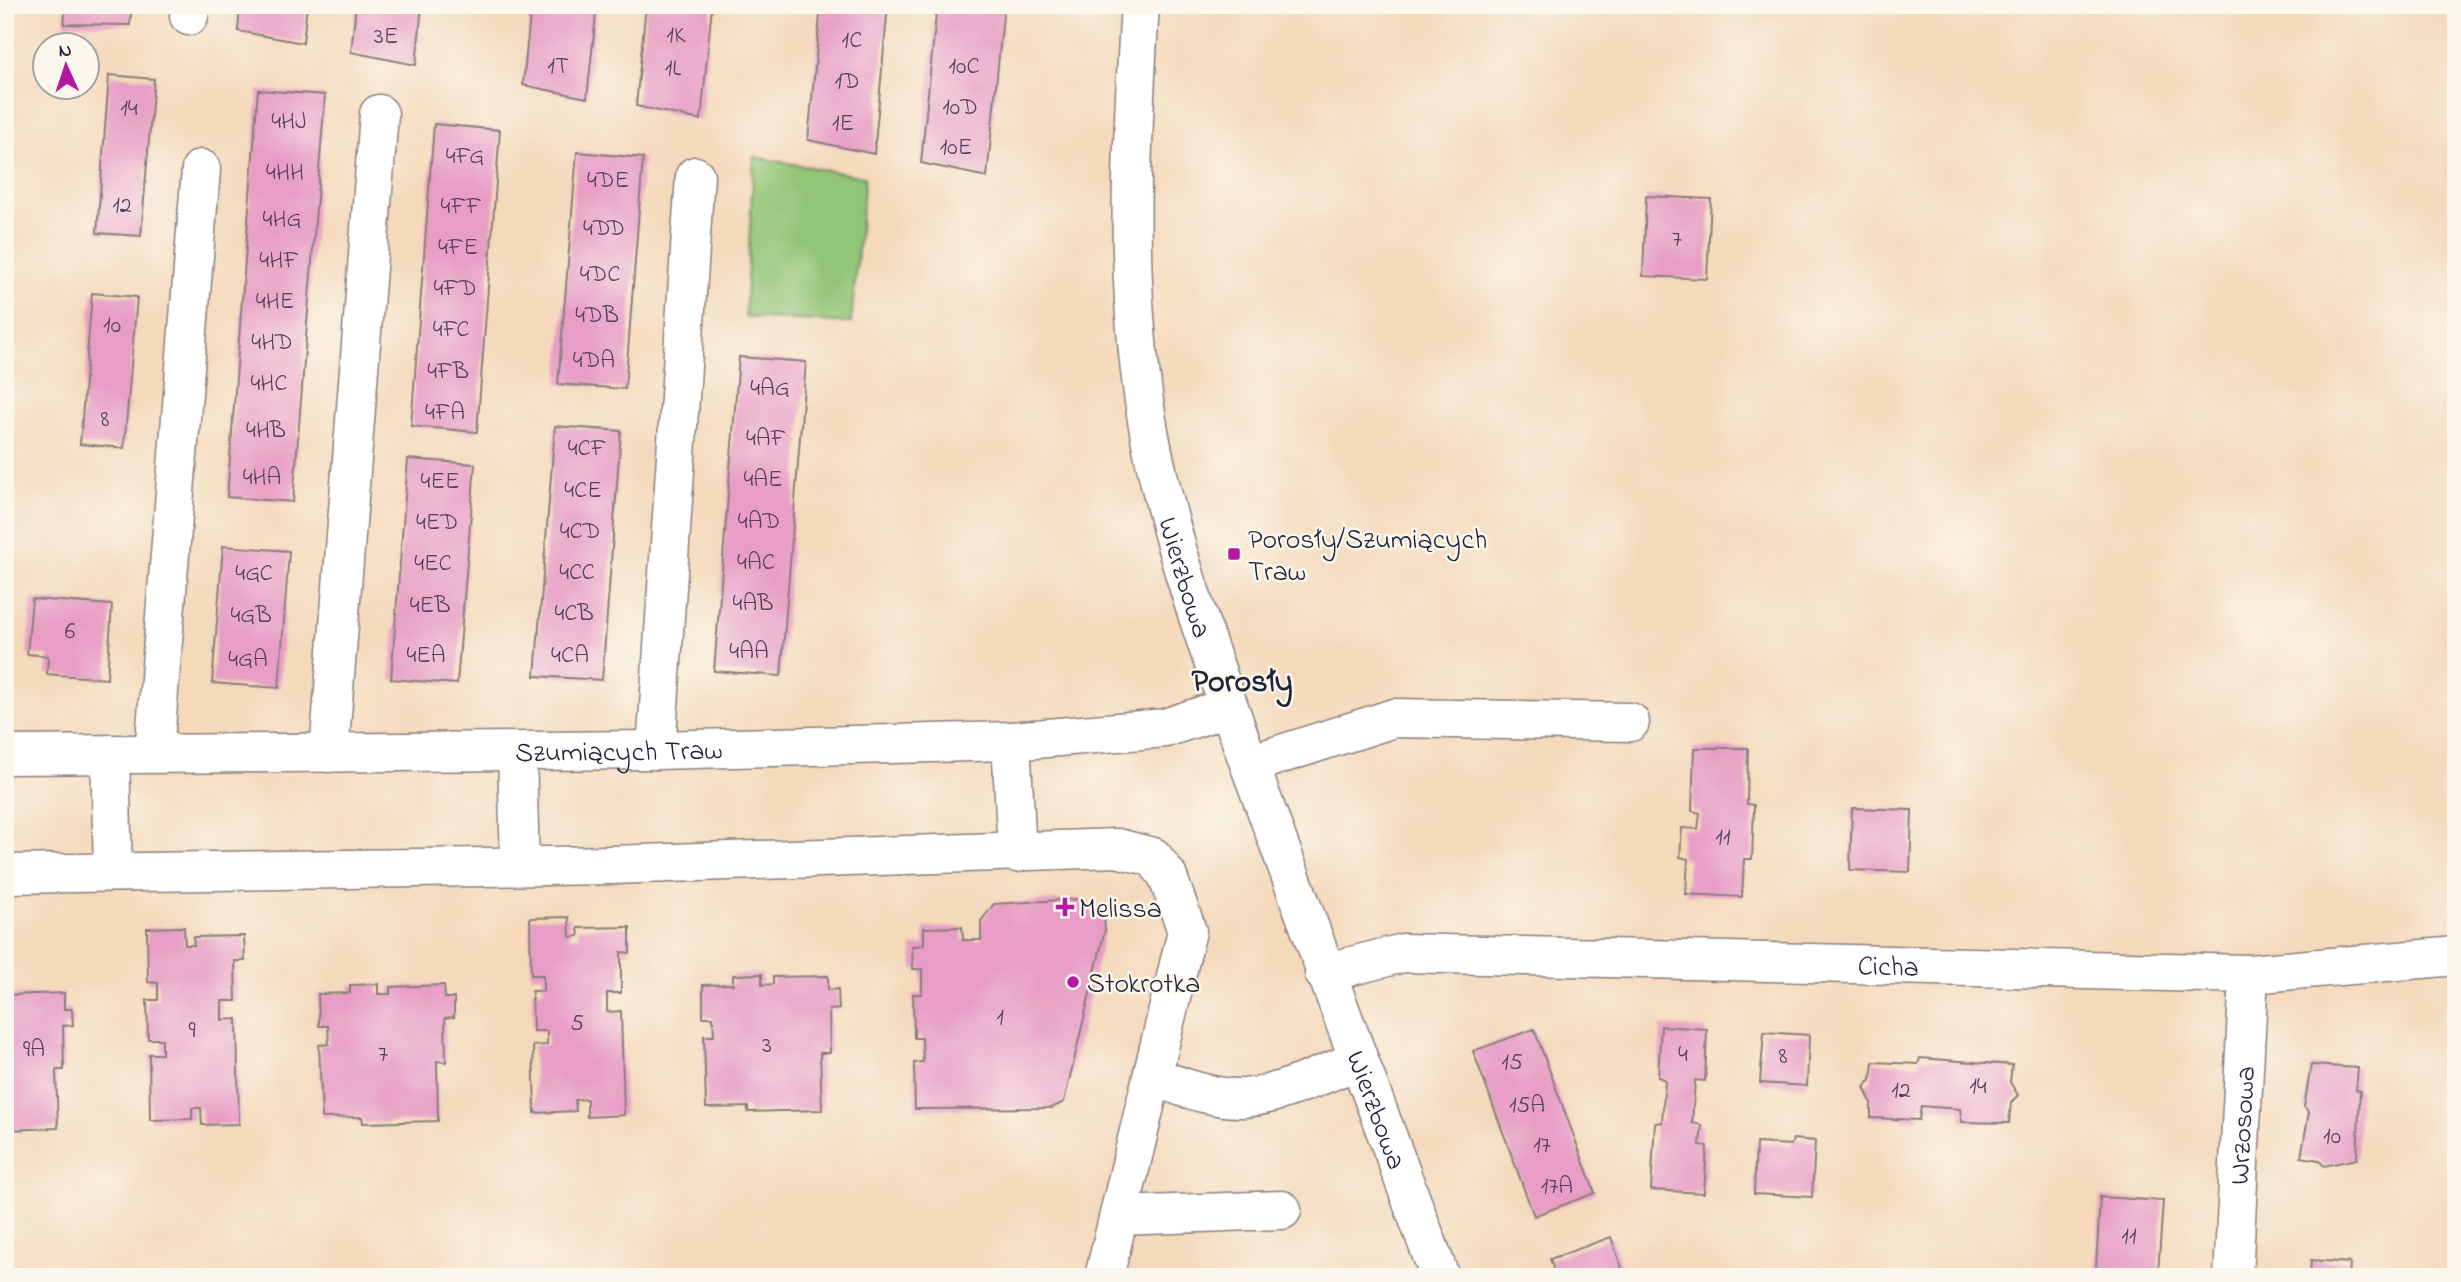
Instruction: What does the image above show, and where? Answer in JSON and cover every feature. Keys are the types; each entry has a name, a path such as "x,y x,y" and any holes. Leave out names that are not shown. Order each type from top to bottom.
{"street":[{"name":"Wierzbowa","path":"1140,5 1130,173 1136,332 1151,440 1173,535 1228,707 1357,1061 1440,1277"},
{"path":"329,753 379,114"},
{"path":"154,753 201,169"},
{"path":"656,750 695,176"},
{"name":"Szumiących Traw","path":"5,755 517,752 1012,741 1165,729 1228,707"},
{"path":"1250,764 1394,718 1630,722"},
{"path":"1012,741 1017,853"},
{"path":"517,752 520,866"},
{"path":"110,754 113,871"},
{"path":"5,874 520,866 1117,848 1153,857 1167,875 1187,931 1104,1277"},
{"name":"Cicha","path":"1324,972 1403,953 2249,974 2456,956"},
{"name":"Wrzosowa","path":"2233,1277 2249,974"},
{"path":"1154,1077 1199,1093 1244,1098 1298,1083 1357,1061"},
{"path":"1120,1216 1282,1210"}],"green space":[{"path":"754,157 865,177 851,323 745,317"}],"building":[{"path":"66,5 132,5 130,25 64,24"},
{"path":"240,5 307,5 303,43 238,31"},
{"path":"356,5 422,5 416,65 351,52"},
{"path":"531,5 597,5 587,98 523,85"},
{"path":"646,5 712,5 701,120 636,106"},
{"path":"821,5 888,5 874,154 808,140"},
{"path":"937,5 1004,5 987,177 921,163"},
{"path":"109,75 154,79 141,236 97,233"},
{"path":"258,90 325,95 293,502 227,497"},
{"path":"434,124 500,130 477,432 411,426"},
{"path":"577,152 643,158 625,389 558,384"},
{"path":"1646,196 1711,199 1707,279 1643,276"},
{"path":"92,293 137,297 124,448 80,444"},
{"path":"739,357 806,362 781,676 714,671"},
{"path":"555,426 621,431 602,680 535,676"},
{"path":"408,459 475,464 457,684 391,679"},
{"path":"223,546 289,551 279,688 212,683"},
{"path":"32,599 112,605 107,679 47,674 48,656 27,654"},
{"path":"1694,748 1748,748 1747,804 1754,805 1752,859 1744,859 1742,897 1686,894 1688,859 1680,857 1682,828 1698,829 1700,813 1692,811"},
{"path":"1852,808 1912,810 1910,872 1850,870"},
{"path":"1078,899 1097,907 1104,917 1105,930 1064,1102 1052,1108 915,1109 914,1063 923,1062 922,1038 914,1038 913,994 922,994 922,969 913,969 912,946 924,945 924,928 962,927 963,940 981,940 981,921 994,904"},
{"path":"569,917 570,937 579,936 578,928 630,927 630,953 621,952 621,993 607,993 607,1012 621,1011 624,1115 587,1117 587,1099 575,1100 576,1111 535,1113 533,1046 547,1045 547,1031 533,1031 532,991 543,991 543,975 531,975 530,918"},
{"path":"184,927 185,945 194,945 193,937 244,936 245,961 235,961 236,1001 222,1001 222,1020 237,1019 239,1124 202,1125 201,1108 192,1108 192,1119 150,1120 149,1054 162,1054 162,1039 148,1039 147,1000 158,1000 158,983 148,982 147,928"},
{"path":"762,974 762,985 773,984 773,977 828,976 828,990 838,989 839,1009 829,1010 830,1053 820,1053 822,1110 748,1112 748,1107 706,1108 704,1036 714,1036 713,1017 703,1017 703,985 733,984 733,975"},
{"path":"378,984 378,994 390,994 390,987 444,985 445,998 454,998 454,1017 445,1018 446,1062 437,1061 438,1121 363,1123 362,1117 322,1118 319,1045 329,1044 328,1026 319,1026 318,994 350,993 350,985"},
{"path":"64,993 64,1009 72,1009 73,1025 63,1026 64,1070 56,1070 58,1128 5,1130 5,1003 8,1003 8,995"},
{"path":"1661,1026 1707,1029 1705,1081 1695,1080 1692,1123 1702,1125 1700,1145 1707,1146 1704,1193 1651,1190 1655,1123 1662,1122 1665,1080 1658,1077"},
{"path":"1534,1029 1595,1193 1534,1216 1473,1051"},
{"path":"1764,1032 1809,1035 1807,1086 1760,1083"},
{"path":"1920,1058 2012,1065 2010,1082 2018,1095 2011,1103 2009,1123 1962,1122 1960,1109 1921,1106 1919,1120 1871,1118 1871,1102 1864,1087 1871,1080 1873,1062 1918,1064"},
{"path":"2311,1065 2358,1068 2356,1090 2360,1091 2357,1159 2324,1166 2319,1160 2301,1157 2309,1112 2304,1107"},
{"path":"1793,1139 1815,1141 1812,1197 1754,1194 1756,1143 1791,1145"},
{"path":"2100,1197 2163,1201 2158,1273 2096,1269"},
{"path":"1611,1237 1625,1277 1556,1277 1550,1259"},
{"path":"2311,1260 2350,1263 2349,1277 2310,1277"}],"place":[{"name":"Porosły/Szumiących Traw","path":"1234,554"},
{"name":"Melissa","path":"1065,907"},
{"name":"Stokrotka","path":"1073,982"}],"district":[{"name":"Porosły","path":"1242,680"}]}
